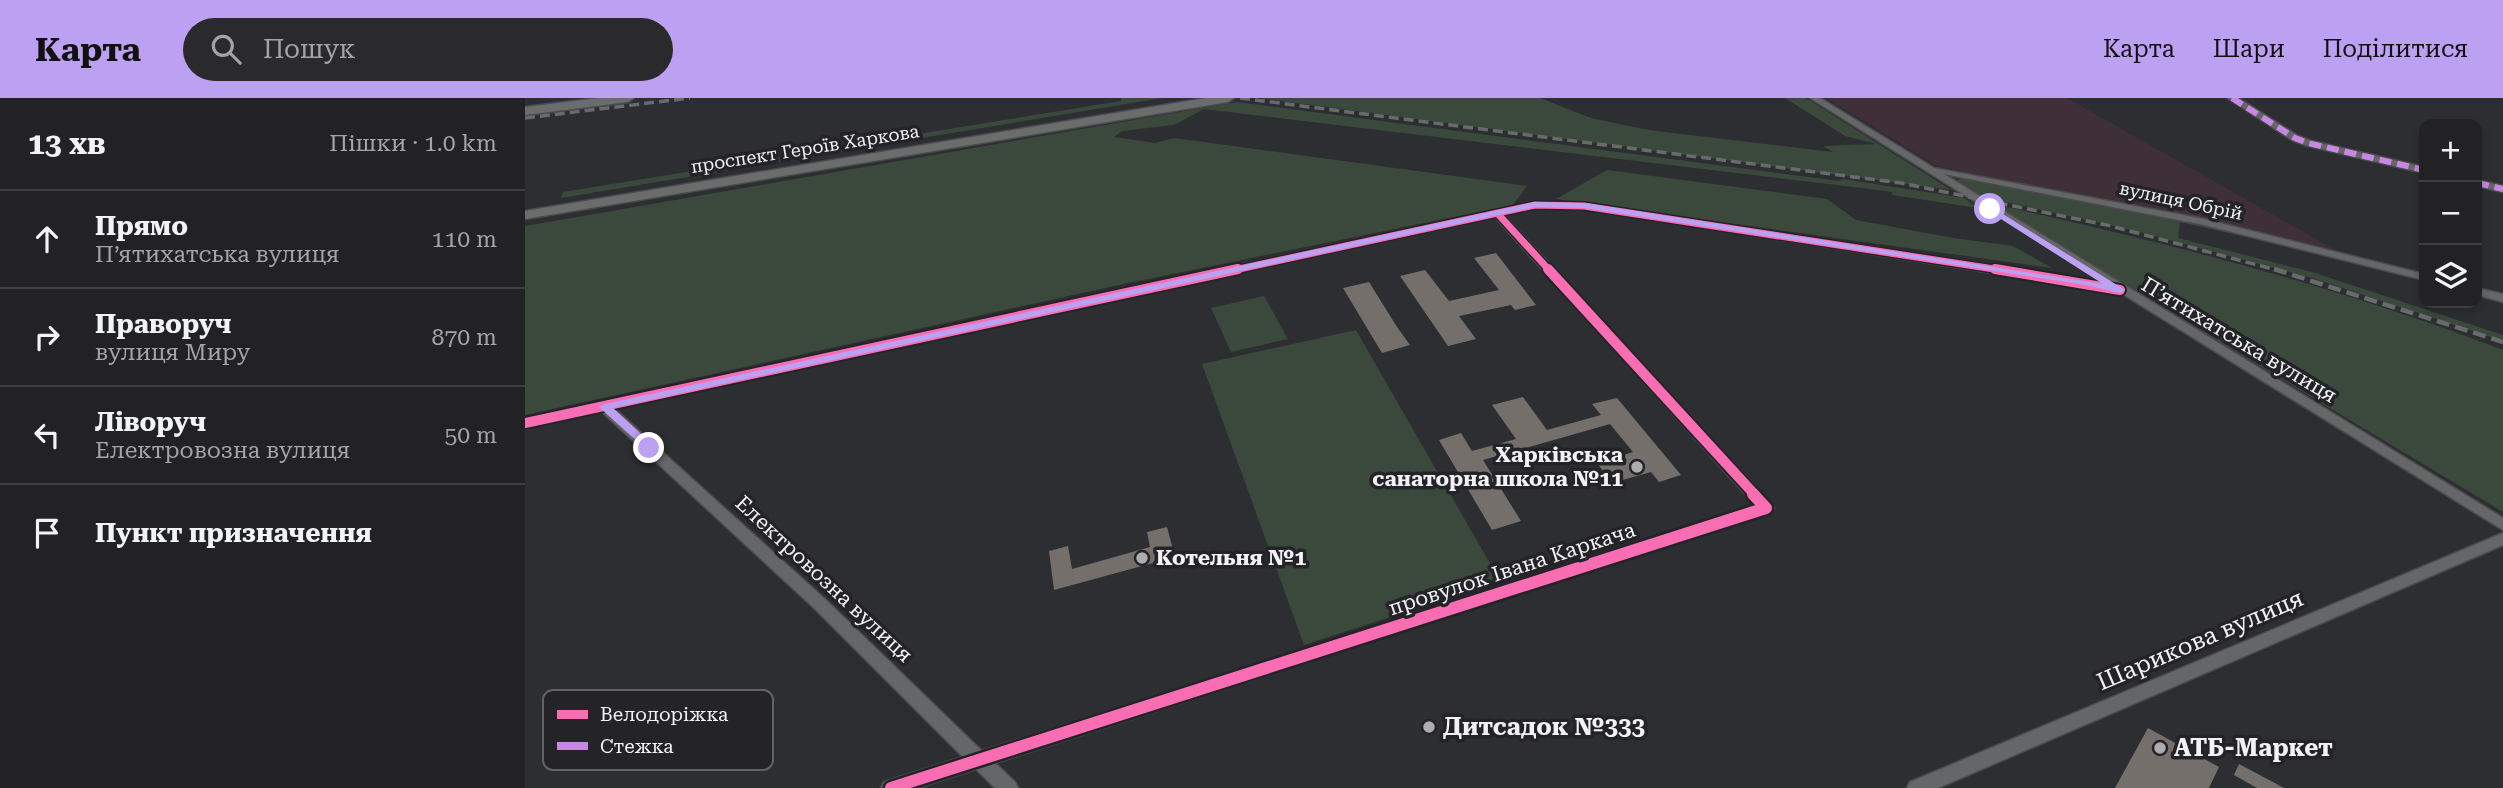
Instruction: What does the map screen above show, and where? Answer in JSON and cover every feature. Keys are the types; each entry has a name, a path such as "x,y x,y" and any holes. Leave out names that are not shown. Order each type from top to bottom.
{"main road":[{"path":"525,111 569,102 628,98"},
{"path":"1091,117 1190,98"},
{"path":"1091,117 1228,98"},
{"name":"проспект Героїв Харкова","path":"525,208 1091,117"},
{"name":"проспект Героїв Харкова","path":"525,215 1091,117"}],"street":[{"name":"П’ятихатська вулиця","path":"1814,98 2503,525"},
{"path":"2232,98 2295,138 2308,143 2419,169"},
{"name":"вулиця Обрій","path":"1928,169 2204,222 2419,276"},
{"path":"2482,184 2503,189"},
{"path":"525,423 1535,205 1584,206 2120,290"},
{"name":"провулок Івана Каркача","path":"891,788 1766,508 1498,214"},
{"path":"2482,292 2503,298"},
{"name":"Електровозна вулиця","path":"605,407 820,604 1008,788"},
{"name":"Шарикова вулиця","path":"1917,788 2503,539"}],"shaded area":[{"path":"1826,98 2067,98 2337,251 1937,166"}],"green space":[{"path":"1121,98 1162,98 561,198 563,192 1121,101"},
{"path":"1259,98 1540,98 1591,118 1648,130 1833,152 1823,146 1876,144 1845,136 1785,98 1806,98 1951,190"},
{"path":"1237,102 1839,181 1843,179 1964,198 1978,208 1870,189 1204,109 1174,125 1122,131 1114,137 1155,143 1174,138 1527,186 1513,205 1128,283 525,415 525,226"},
{"path":"1607,170 1827,199 1856,220 2013,246 2052,268 1556,199"},
{"path":"1963,178 2263,238 2260,240 2180,222 2178,238 2312,272 2503,335 2503,341 2309,277 2124,228 1978,196 1955,181"},
{"path":"1988,203 2183,249 2313,285 2503,350 2503,512"},
{"path":"1264,296 1288,339 1231,352 1211,308"},
{"path":"1356,330 1500,581 1304,645 1202,364"}],"building":[{"path":"1496,253 1536,305 1515,310 1511,305 1459,316 1476,339 1448,346 1400,276 1425,270 1449,301 1499,290 1474,258"},
{"path":"1369,282 1410,345 1382,353 1343,288"},
{"name":"Харківська санаторна школа №11","path":"1523,397 1547,430 1601,415 1592,404 1617,398 1681,475 1659,482 1651,472 1612,483 1597,463 1633,452 1610,424 1483,460 1521,521 1492,530 1439,440 1461,433 1472,451 1516,439 1492,405"},
{"name":"Котельня №1","path":"1167,527 1175,557 1054,590 1049,551 1068,546 1072,569 1150,547 1147,532"},
{"name":"АТБ-Маркет","path":"2148,728 2219,767 2209,788 2115,788"},
{"name":"АТБ-Маркет","path":"2239,764 2284,788 2257,788 2234,775"}],"railway":[{"path":"525,118 690,98"},
{"path":"1240,98 1901,183 2107,225 2280,271"},
{"path":"2274,269 2503,342"}],"marked path":[{"path":"2232,98 2295,138 2308,143 2419,169"},
{"path":"2482,184 2503,189"}],"cycle path":[{"path":"525,423 1535,205 1584,206 2120,290"},
{"path":"891,788 1766,508 1498,214"}],"place":[{"name":"Харківська санаторна школа №11","path":"1637,467"},
{"name":"Котельня №1","path":"1142,558"},
{"name":"Дитсадок №333","path":"1429,727"},
{"name":"АТБ-Маркет","path":"2160,748"}],"route":[{"path":"649,448 605,407 1535,205 1584,206 2120,290 1990,209"}]}
